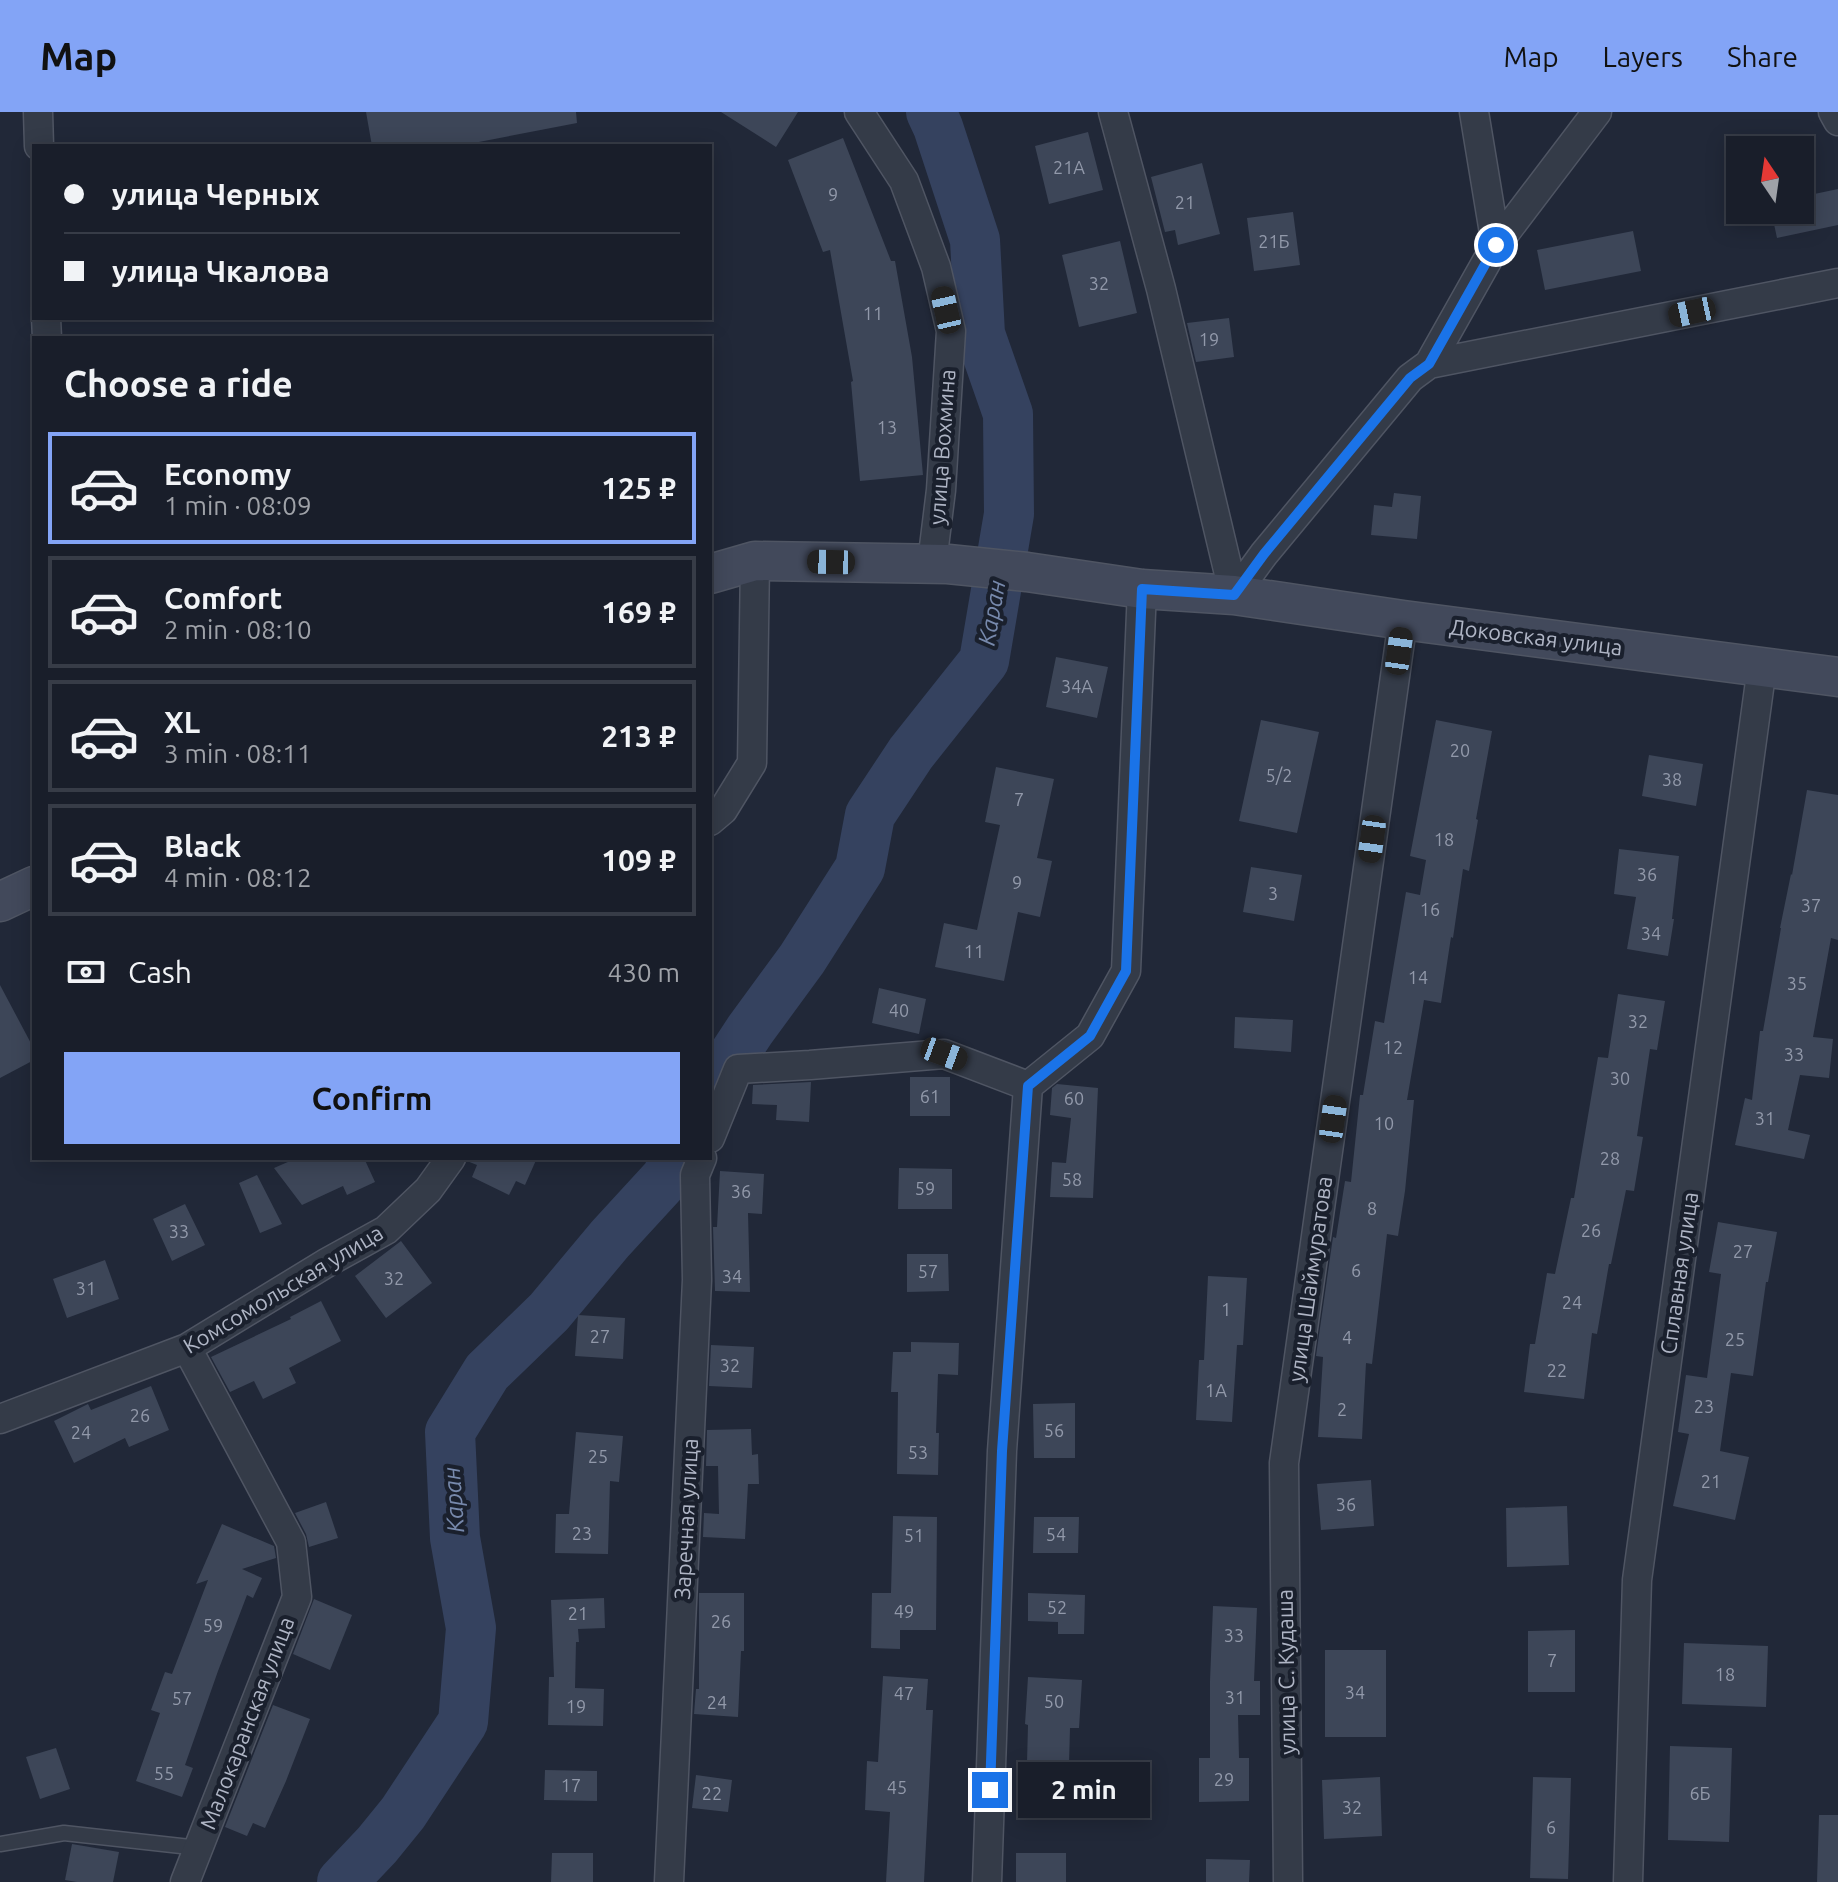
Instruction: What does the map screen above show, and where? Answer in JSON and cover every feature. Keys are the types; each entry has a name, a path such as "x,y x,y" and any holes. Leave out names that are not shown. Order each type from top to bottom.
{"main road":[{"name":"Доковская улица","path":"712,573 755,561 940,564 1027,572 1142,589 1234,595 1838,677"},
{"path":"0,902 32,887"}],"street":[{"path":"38,112 39,144"},
{"name":"улица Вохмина","path":"859,112 904,181 936,267 951,331 941,490 940,564"},
{"path":"1113,112 1161,289 1234,595"},
{"path":"1474,112 1496,245"},
{"path":"1234,595 1264,554 1410,378 1429,364 1496,245 1597,112"},
{"path":"1833,112 1838,121"},
{"path":"1429,364 1838,283"},
{"path":"712,819 723,810 752,763 755,561"},
{"path":"987,1882 1002,1451 1028,1086 1090,1036 1126,971 1142,589"},
{"name":"улица Шаймуратова","path":"1284,1463 1403,620"},
{"name":"Сплавная улица","path":"1628,1882 1637,1580 1762,667"},
{"path":"712,1133 738,1069 944,1054 1028,1086"},
{"name":"Комсомольская улица","path":"0,1419 187,1348 386,1230 428,1190 450,1160"},
{"name":"Заречная улица","path":"669,1882 697,1280 695,1175 701,1160"},
{"name":"Малокаранская улица","path":"185,1882 297,1597 291,1542 187,1348"},
{"name":"улица С. Кудаша","path":"1284,1463 1288,1882"}],"lane":[{"path":"0,1844 64,1833 199,1848"}],"building":[{"path":"366,112 576,112 577,123 468,144 372,144"},
{"path":"721,112 798,112 776,147"},
{"path":"1088,132 1103,190 1049,204 1035,146"},
{"path":"843,138 891,261 895,261 912,357 923,475 860,481 853,381 830,250 823,252 788,160"},
{"path":"1202,163 1220,234 1178,245 1175,230 1165,232 1151,177"},
{"path":"1838,189 1838,225 1777,238 1774,224 1814,224 1814,194"},
{"path":"1293,212 1300,265 1254,271 1247,218"},
{"path":"1633,231 1641,271 1545,290 1537,250"},
{"path":"1120,241 1137,313 1079,327 1062,255"},
{"path":"1229,318 1234,357 1196,362 1187,323"},
{"path":"1394,493 1421,496 1417,539 1371,535 1374,505 1392,507"},
{"path":"1056,657 1108,667 1097,718 1046,707"},
{"path":"1261,720 1319,732 1297,833 1239,821"},
{"path":"1436,720 1492,731 1478,820 1469,871 1463,869 1441,1003 1424,1000 1407,1100 1414,1100 1405,1191 1398,1236 1387,1234 1372,1364 1366,1363 1362,1439 1318,1437 1323,1357 1316,1356 1333,1237 1336,1238 1345,1181 1351,1182 1360,1095 1363,1095 1375,1021 1384,1023 1406,892 1420,895 1426,860 1410,856"},
{"path":"1649,755 1703,764 1696,806 1642,796"},
{"path":"996,767 1054,779 1037,858 1052,861 1040,917 1018,912 1004,981 935,967 944,923 977,930 1000,825 985,822"},
{"path":"1807,790 1838,795 1838,940 1831,938 1813,1037 1833,1039 1829,1078 1800,1075 1788,1130 1810,1135 1804,1159 1735,1145 1745,1098 1752,1100 1760,1031 1763,1031"},
{"path":"1619,849 1679,856 1668,956 1627,949 1636,897 1614,894"},
{"path":"1251,867 1302,875 1294,921 1243,912"},
{"path":"0,985 32,1045 32,1061 0,1078"},
{"path":"879,988 926,999 919,1034 872,1023"},
{"path":"1618,994 1665,1001 1657,1050 1650,1049 1637,1136 1643,1137 1634,1191 1626,1190 1597,1334 1592,1333 1584,1399 1524,1392 1530,1344 1535,1344 1547,1273 1555,1274 1571,1198 1574,1198 1598,1057 1608,1058"},
{"path":"1235,1017 1293,1020 1291,1052 1234,1048"},
{"path":"910,1077 950,1077 950,1116 910,1116"},
{"path":"811,1082 809,1122 776,1120 777,1105 752,1104 753,1085"},
{"path":"1057,1084 1098,1088 1093,1198 1050,1197 1052,1162 1066,1163 1071,1118 1050,1115 1052,1088"},
{"path":"292,1160 365,1160 375,1182 347,1195 343,1186 302,1205 274,1168"},
{"path":"536,1160 525,1185 516,1181 509,1195 472,1177 477,1165 467,1161"},
{"path":"899,1168 952,1169 952,1209 898,1209"},
{"path":"720,1171 764,1174 762,1214 748,1213 750,1292 715,1291 713,1227 717,1227"},
{"path":"257,1175 282,1224 260,1233 239,1183"},
{"path":"185,1204 205,1245 172,1261 153,1219"},
{"path":"1718,1222 1777,1232 1766,1282 1753,1376 1731,1373 1720,1451 1749,1457 1735,1520 1673,1506 1689,1434 1678,1432 1686,1375 1707,1378 1721,1274 1709,1272"},
{"path":"401,1241 432,1283 386,1318 355,1276"},
{"path":"907,1254 948,1254 949,1291 907,1292"},
{"path":"105,1260 119,1299 67,1318 53,1279"},
{"path":"1208,1276 1247,1278 1243,1345 1237,1345 1232,1422 1196,1420 1199,1360 1204,1360"},
{"path":"321,1301 341,1341 289,1368 296,1383 263,1399 254,1381 230,1392 211,1357 291,1319"},
{"path":"578,1315 625,1318 623,1359 575,1356"},
{"path":"911,1342 959,1343 958,1375 938,1374 938,1475 897,1474 898,1392 891,1392 893,1352 911,1352"},
{"path":"711,1345 754,1347 752,1388 709,1386"},
{"path":"151,1386 169,1430 129,1447 125,1438 74,1463 54,1421 88,1404 91,1410"},
{"path":"1075,1403 1075,1458 1034,1458 1033,1404"},
{"path":"751,1429 752,1455 758,1454 759,1484 748,1484 745,1539 703,1537 704,1513 719,1514 718,1466 706,1466 707,1430"},
{"path":"576,1432 623,1436 619,1482 610,1481 608,1554 555,1553 556,1514 569,1514"},
{"path":"1371,1480 1374,1526 1321,1530 1317,1484"},
{"path":"326,1502 338,1538 309,1547 295,1513"},
{"path":"1567,1506 1569,1565 1507,1567 1506,1508"},
{"path":"893,1516 937,1517 936,1630 900,1630 900,1649 871,1648 872,1593 891,1593"},
{"path":"1034,1517 1079,1517 1078,1553 1033,1553"},
{"path":"222,1524 274,1546 276,1558 242,1569 262,1578 253,1598 247,1595 218,1671 185,1765 193,1768 182,1797 136,1781 160,1713 151,1710 165,1672 172,1674 208,1580 196,1584"},
{"path":"699,1593 744,1593 744,1651 741,1651 738,1717 694,1714 696,1689 699,1689"},
{"path":"1028,1593 1085,1595 1084,1634 1058,1634 1058,1622 1028,1621"},
{"path":"604,1598 605,1628 578,1629 575,1688 604,1689 603,1726 548,1725 549,1677 554,1677 551,1600"},
{"path":"314,1599 352,1615 330,1670 293,1654"},
{"path":"1213,1606 1257,1608 1254,1681 1260,1681 1260,1715 1238,1715 1239,1758 1249,1758 1249,1801 1199,1802 1199,1758 1210,1758"},
{"path":"1575,1630 1575,1692 1528,1692 1528,1631"},
{"path":"1684,1643 1768,1646 1766,1707 1682,1704"},
{"path":"1325,1650 1386,1650 1386,1737 1325,1737"},
{"path":"883,1676 928,1679 926,1710 933,1710 924,1882 886,1882 890,1812 865,1810 867,1761 878,1762"},
{"path":"1028,1677 1082,1680 1079,1728 1070,1728 1068,1801 1026,1800"},
{"path":"273,1705 310,1719 265,1828 253,1823 247,1836 225,1827"},
{"path":"1670,1746 1732,1748 1729,1842 1668,1840"},
{"path":"56,1748 70,1789 40,1799 26,1757"},
{"path":"545,1770 597,1771 597,1801 544,1800"},
{"path":"696,1775 732,1780 728,1812 692,1808"},
{"path":"1380,1777 1382,1836 1324,1839 1322,1780"},
{"path":"1533,1777 1571,1778 1568,1879 1530,1878"},
{"path":"1819,1815 1838,1815 1838,1882 1817,1882"},
{"path":"72,1844 119,1852 113,1882 65,1880"},
{"path":"552,1853 593,1853 593,1882 551,1882"},
{"path":"1016,1853 1066,1853 1066,1882 1016,1882"},
{"path":"1206,1859 1250,1860 1249,1882 1206,1882"}],"waterway":[{"name":"Каран","path":"712,1088 802,959 860,868 870,815 911,753 984,661 1009,514 1008,414 980,334 975,240 931,112"},
{"name":"Каран","path":"342,1882 403,1813 463,1722 471,1628 455,1538 450,1432 487,1372 549,1312 666,1178 675,1160"}],"route":[{"path":"990,1790 1002,1451 1028,1086 1090,1036 1126,971 1142,589 1234,595 1264,554 1410,378 1429,364 1496,245"}]}
